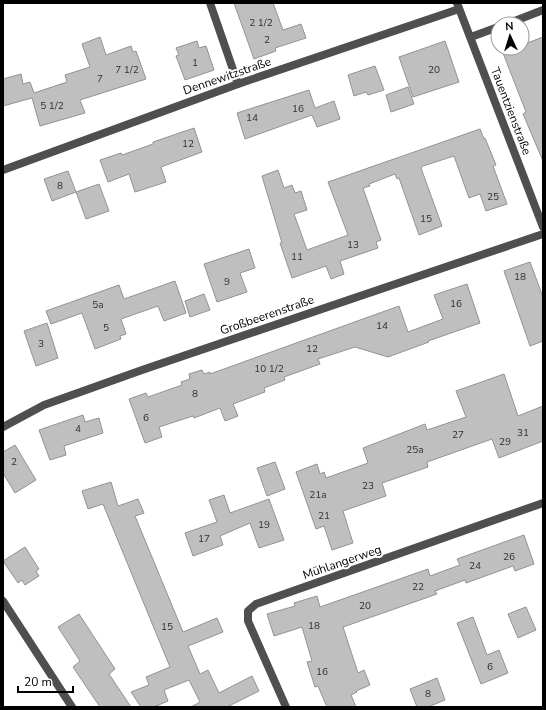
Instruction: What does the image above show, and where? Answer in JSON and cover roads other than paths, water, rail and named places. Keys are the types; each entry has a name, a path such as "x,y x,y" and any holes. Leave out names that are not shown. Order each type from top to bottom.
{"street":[{"path":"210,3 238,84"},
{"name":"Dennewitzstraße","path":"3,170 238,84 458,6"},
{"name":"Tauentzienstraße","path":"458,6 543,227"},
{"path":"528,16 543,10"},
{"path":"471,38 490,30"},
{"name":"Großbeerenstraße","path":"3,427 44,405 543,234"},
{"name":"Mühlangerweg","path":"286,707 248,622 248,611 256,604 543,503"},
{"path":"3,601 72,707"}]}
